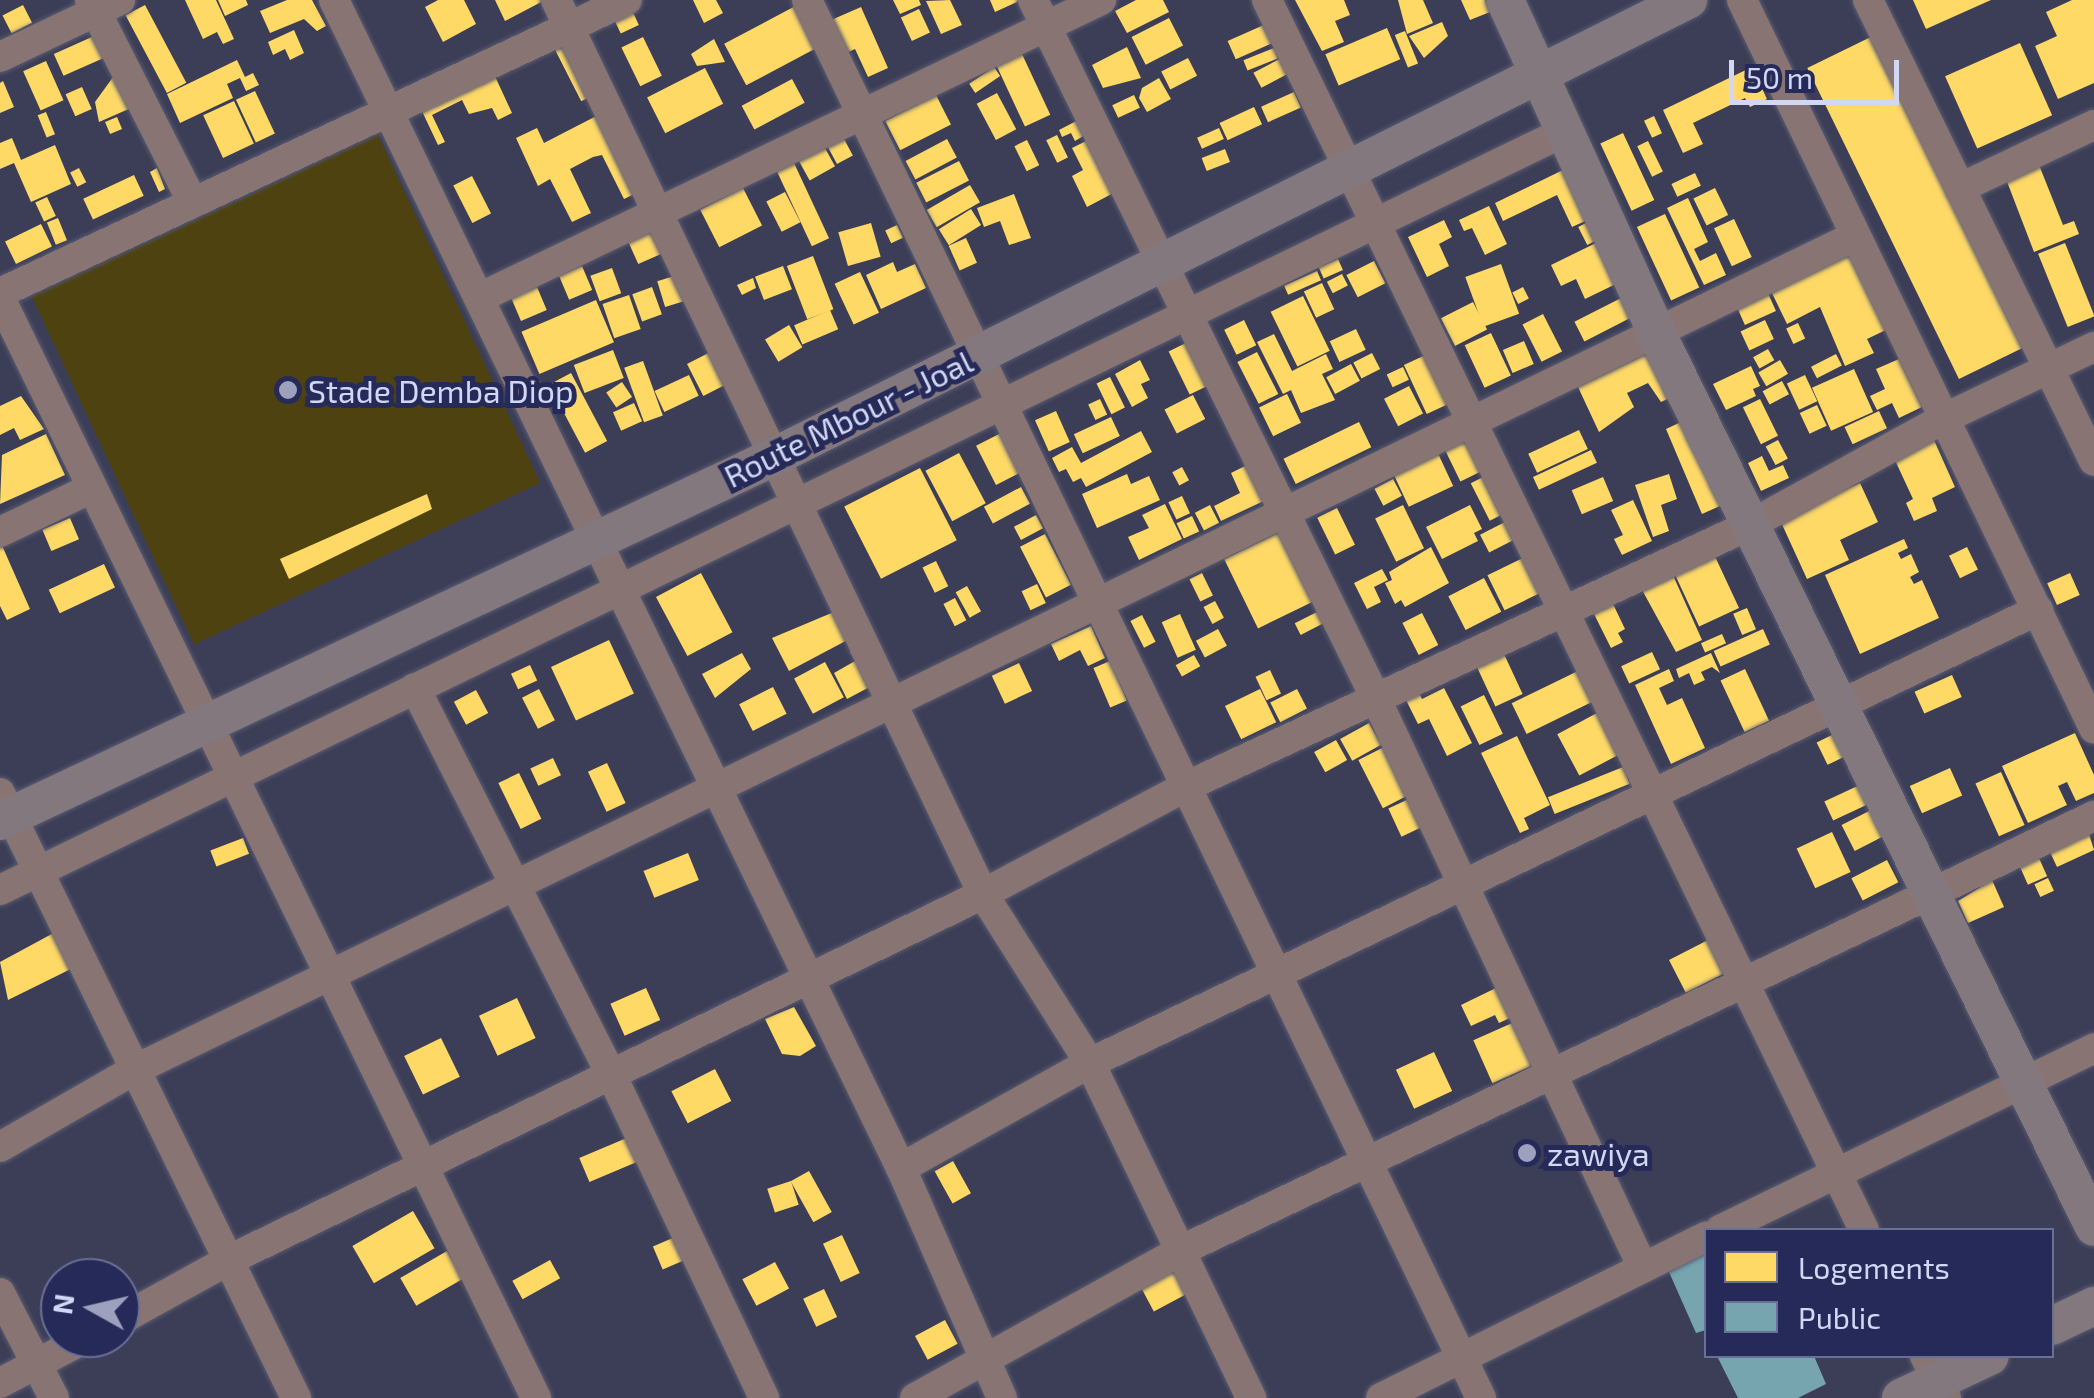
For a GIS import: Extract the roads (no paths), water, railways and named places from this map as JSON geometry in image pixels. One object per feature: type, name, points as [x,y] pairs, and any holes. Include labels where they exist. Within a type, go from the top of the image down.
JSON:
[{"type":"main road","points":[[1506,0],[1657,334],[1930,891],[2020,1086],[2094,1227]]},
{"type":"main road","name":"Route Mbour - Joal","points":[[4,810],[205,723],[595,537],[776,456],[1162,268],[1349,169],[1688,0]]},
{"type":"main road","points":[[2054,1325],[2094,1306]]},
{"type":"main road","points":[[1902,1398],[1936,1378],[1985,1358]]},
{"type":"street","points":[[334,0],[717,789],[806,981],[901,1168],[1002,1398]]},
{"type":"street","points":[[556,0],[983,894],[1090,1063],[1184,1249],[1250,1398]]},
{"type":"street","points":[[536,1398],[420,1168],[0,296],[192,201],[389,114],[627,0]]},
{"type":"street","points":[[807,0],[980,354],[1095,606],[1279,975],[1481,1398]]},
{"type":"street","points":[[478,298],[862,113],[1039,13],[1100,0]]},
{"type":"street","points":[[1267,0],[1863,1228]]},
{"type":"street","points":[[1742,0],[2094,728]]},
{"type":"street","points":[[1868,0],[2094,460]]},
{"type":"street","points":[[0,57],[102,4],[192,201]]},
{"type":"street","points":[[1039,13],[1281,516],[1377,701],[1643,1268]]},
{"type":"street","points":[[1960,188],[2094,125]]},
{"type":"street","points":[[0,890],[619,588],[1004,406],[1183,312],[1566,131]]},
{"type":"street","points":[[0,1147],[134,1070],[1855,236]]},
{"type":"street","points":[[140,1309],[226,1261],[983,894],[1185,787],[1750,525],[1945,418],[2094,347]]},
{"type":"street","points":[[0,532],[92,488]]},
{"type":"street","points":[[901,1168],[1090,1063],[1654,793],[1841,708],[2038,610]]},
{"type":"street","points":[[415,688],[611,1074],[764,1398]]},
{"type":"street","points":[[4,810],[296,1398]]},
{"type":"street","points":[[915,1398],[1184,1249],[1371,1165],[1930,891],[2094,816]]},
{"type":"street","points":[[1724,1228],[2094,1048]]},
{"type":"street","points":[[1381,1398],[1704,1238]]},
{"type":"street","points":[[0,1293],[54,1398]]},
{"type":"street","points":[[0,1383],[50,1358]]},
{"type":"place","name":"Stade Demba Diop","points":[[288,390]]},
{"type":"place","name":"zawiya","points":[[1527,1153]]}]
